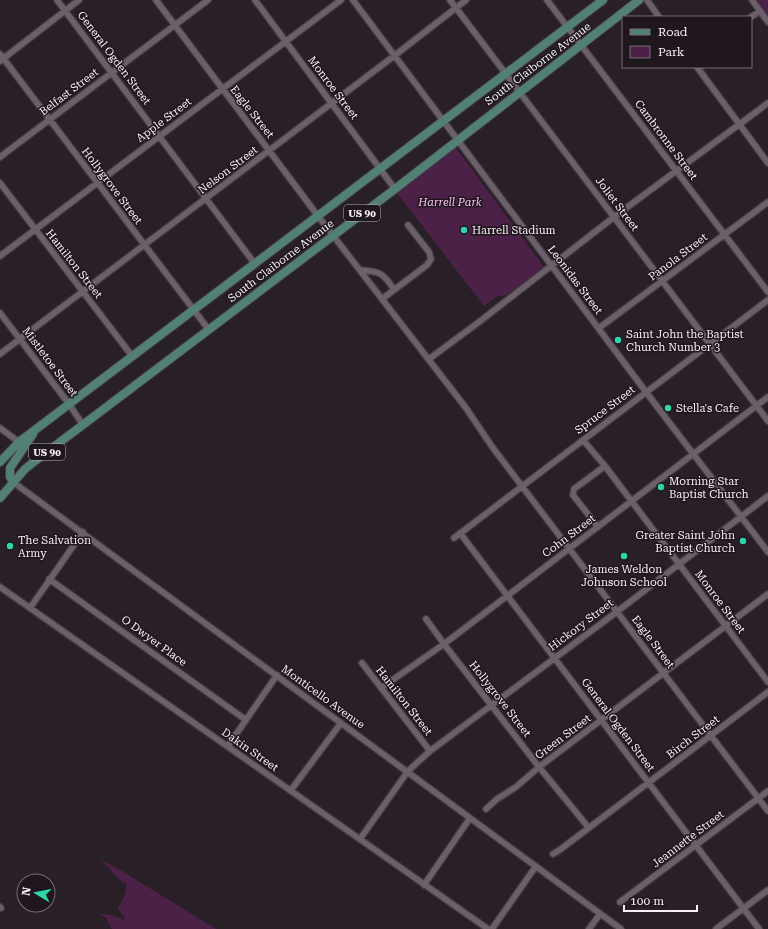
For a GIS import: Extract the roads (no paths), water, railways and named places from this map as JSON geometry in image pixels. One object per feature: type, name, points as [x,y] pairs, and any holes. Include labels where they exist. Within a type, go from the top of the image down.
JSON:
[{"type":"main road","name":"South Claiborne Avenue","points":[[19,442],[603,0]]},
{"type":"main road","name":"South Claiborne Avenue","points":[[14,482],[25,469],[83,424],[333,236],[640,0]]},
{"type":"main road","points":[[14,482],[10,477],[10,468],[36,430]]},
{"type":"main road","name":"US 90","points":[[0,462],[19,442]]},
{"type":"main road","name":"US 90","points":[[0,498],[14,482]]},
{"type":"street","name":"General Ogden Street","points":[[57,0],[255,264]]},
{"type":"street","points":[[1,57],[79,0]]},
{"type":"street","name":"Eagle Street","points":[[156,0],[333,236],[469,412],[492,448],[570,548],[768,811]]},
{"type":"street","name":"Belfast Street","points":[[0,157],[208,0]]},
{"type":"street","name":"Monroe Street","points":[[255,0],[284,41],[395,188]]},
{"type":"street","name":"Apple Street","points":[[0,256],[284,41],[341,0]]},
{"type":"street","name":"Leonidas Street","points":[[353,0],[551,266],[768,552]]},
{"type":"street","name":"Joliet Street","points":[[450,0],[768,421]]},
{"type":"street","name":"Nelson Street","points":[[0,354],[466,0]]},
{"type":"street","name":"Cambronne Street","points":[[547,0],[768,292]]},
{"type":"street","points":[[646,0],[658,16]]},
{"type":"street","points":[[752,0],[768,22]]},
{"type":"street","points":[[752,16],[760,11]]},
{"type":"street","name":"Hollygrove Street","points":[[1,57],[50,119],[209,330]]},
{"type":"street","points":[[698,68],[768,163]]},
{"type":"street","points":[[429,359],[614,217],[768,103]]},
{"type":"street","name":"Hamilton Street","points":[[0,183],[132,356]]},
{"type":"street","name":"Panola Street","points":[[599,328],[768,202]]},
{"type":"street","points":[[382,299],[427,265],[431,259],[429,252],[408,225]]},
{"type":"street","points":[[360,270],[382,274],[388,279],[394,290]]},
{"type":"street","name":"Spruce Street","points":[[454,538],[768,300]]},
{"type":"street","name":"Mistletoe Street","points":[[0,313],[83,424]]},
{"type":"street","name":"Cohn Street","points":[[381,688],[444,644],[768,397]]},
{"type":"street","points":[[0,428],[19,442]]},
{"type":"street","name":"Monroe Street","points":[[582,440],[605,466],[768,682]]},
{"type":"street","points":[[598,527],[573,495],[573,491],[605,466]]},
{"type":"street","name":"Monticello Avenue","points":[[14,482],[621,929]]},
{"type":"street","name":"Hickory Street","points":[[360,839],[408,771],[430,751],[768,496]]},
{"type":"street","points":[[30,608],[83,532]]},
{"type":"street","name":"General Ogden Street","points":[[460,533],[759,929]]},
{"type":"street","name":"O Dwyer Place","points":[[49,579],[246,720]]},
{"type":"street","name":"Dakin Street","points":[[0,587],[488,929]]},
{"type":"street","name":"Green Street","points":[[486,809],[497,799],[516,787],[539,767],[768,594]]},
{"type":"street","name":"Hollygrove Street","points":[[426,619],[539,767],[589,828]]},
{"type":"street","name":"Hamilton Street","points":[[362,663],[430,751]]},
{"type":"street","points":[[228,746],[277,675]]},
{"type":"street","name":"Birch Street","points":[[553,854],[768,692]]},
{"type":"street","points":[[291,790],[341,723]]},
{"type":"street","name":"Jeannette Street","points":[[620,902],[768,791]]},
{"type":"street","points":[[424,885],[470,818]]},
{"type":"street","points":[[492,929],[536,866]]},
{"type":"street","points":[[716,929],[768,890]]},
{"type":"street","points":[[589,929],[600,914]]},
{"type":"place","name":"Harrell Stadium","points":[[464,230]]},
{"type":"place","name":"Saint John the Baptist Church Number 3","points":[[618,340]]},
{"type":"place","name":"Stella's Cafe","points":[[668,408]]},
{"type":"place","name":"Morning Star Baptist Church","points":[[661,487]]},
{"type":"place","name":"Greater Saint John Baptist Church","points":[[743,541]]},
{"type":"place","name":"The Salvation Army","points":[[10,546]]},
{"type":"place","name":"James Weldon Johnson School","points":[[624,556]]},
{"type":"park label","name":"Harrell Park","points":[[450,202]]}]
